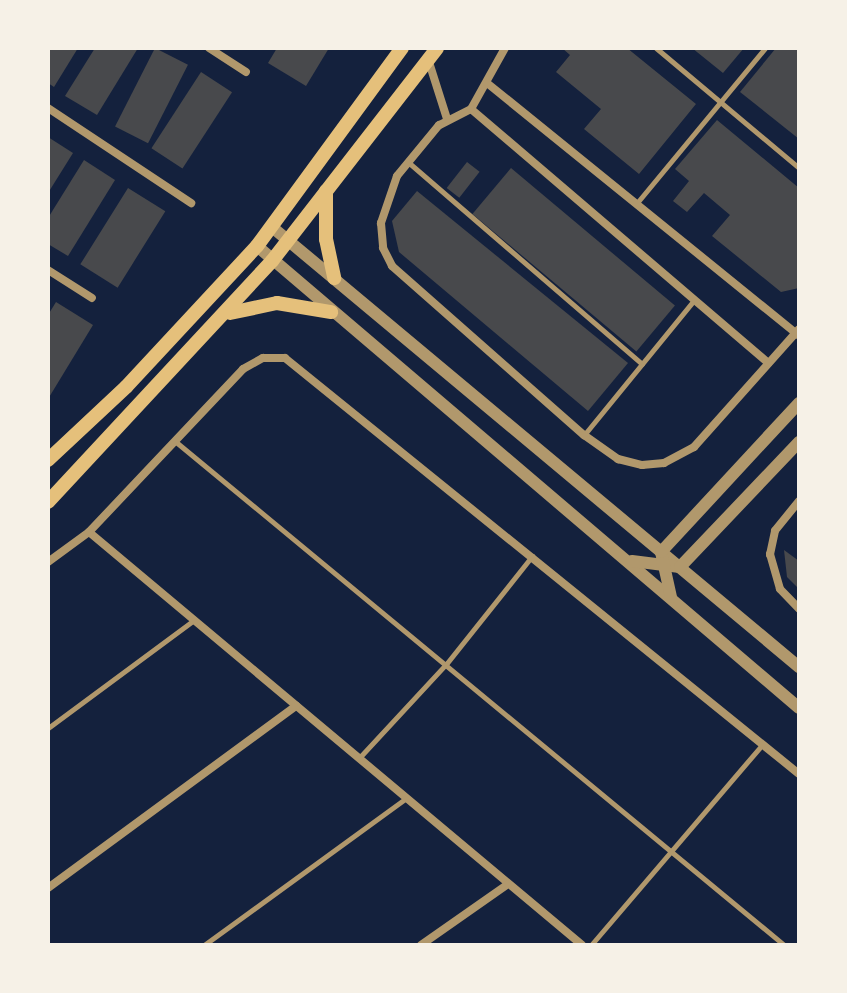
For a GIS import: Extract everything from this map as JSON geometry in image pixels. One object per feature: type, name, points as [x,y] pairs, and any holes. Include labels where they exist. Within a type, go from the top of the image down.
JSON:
[{"type":"main road","points":[[48,460],[126,387],[257,246],[402,48]]},
{"type":"main road","points":[[48,502],[272,261],[432,54]]},
{"type":"main road","points":[[326,191],[326,239],[334,278]]},
{"type":"main road","points":[[225,315],[277,303],[331,312]]},
{"type":"street","points":[[209,48],[246,72]]},
{"type":"street","points":[[487,83],[798,333],[685,454],[652,465],[618,459],[584,435],[392,266],[383,248],[381,223],[407,161],[447,119],[471,109],[505,48]]},
{"type":"street","points":[[432,54],[447,119]]},
{"type":"street","points":[[48,108],[191,203]]},
{"type":"street","points":[[471,109],[768,363]]},
{"type":"street","points":[[272,227],[799,667]]},
{"type":"street","points":[[257,246],[799,708]]},
{"type":"street","points":[[48,270],[92,298]]},
{"type":"street","points":[[48,562],[89,532],[252,362],[276,357],[298,364],[799,774]]},
{"type":"street","points":[[661,552],[799,403]]},
{"type":"street","points":[[625,559],[664,568],[680,567],[799,442]]},
{"type":"street","points":[[799,501],[775,531],[770,554],[780,589],[799,609]]},
{"type":"street","points":[[89,532],[582,945]]},
{"type":"street","points":[[661,552],[673,600]]},
{"type":"street","points":[[48,888],[296,706]]},
{"type":"street","points":[[421,945],[508,884]]},
{"type":"lane","points":[[656,48],[799,168]]},
{"type":"lane","points":[[636,204],[765,48]]},
{"type":"lane","points":[[407,161],[642,364]]},
{"type":"lane","points":[[584,435],[694,300]]},
{"type":"lane","points":[[176,442],[447,663],[784,945]]},
{"type":"lane","points":[[359,758],[447,663],[532,556]]},
{"type":"lane","points":[[48,728],[194,620]]},
{"type":"lane","points":[[591,945],[763,744]]},
{"type":"lane","points":[[204,945],[406,798]]},
{"type":"building","points":[[48,48],[78,48],[54,87],[48,83]]},
{"type":"building","points":[[95,48],[138,48],[97,115],[65,96]]},
{"type":"building","points":[[155,48],[188,65],[148,143],[115,126]]},
{"type":"building","points":[[277,48],[329,48],[306,86],[268,63]]},
{"type":"building","points":[[562,48],[627,48],[696,104],[639,174],[584,129],[601,109],[556,72],[570,55]]},
{"type":"building","points":[[692,48],[744,48],[723,73]]},
{"type":"building","points":[[776,48],[799,48],[799,139],[740,92]]},
{"type":"building","points":[[201,72],[232,92],[182,168],[151,148]]},
{"type":"building","points":[[717,120],[799,188],[799,288],[781,292],[712,236],[730,215],[704,193],[687,212],[673,201],[689,181],[675,169]]},
{"type":"building","points":[[48,137],[73,153],[48,193]]},
{"type":"building","points":[[84,160],[115,180],[68,256],[48,244],[48,218]]},
{"type":"building","points":[[467,162],[480,172],[459,198],[447,188]]},
{"type":"building","points":[[511,168],[675,306],[636,352],[472,214]]},
{"type":"building","points":[[128,188],[165,211],[118,288],[80,264]]},
{"type":"building","points":[[417,191],[628,363],[588,411],[399,252],[392,221]]},
{"type":"building","points":[[56,302],[93,325],[48,399],[48,315]]},
{"type":"building","points":[[784,550],[799,561],[799,589],[787,577]]}]
